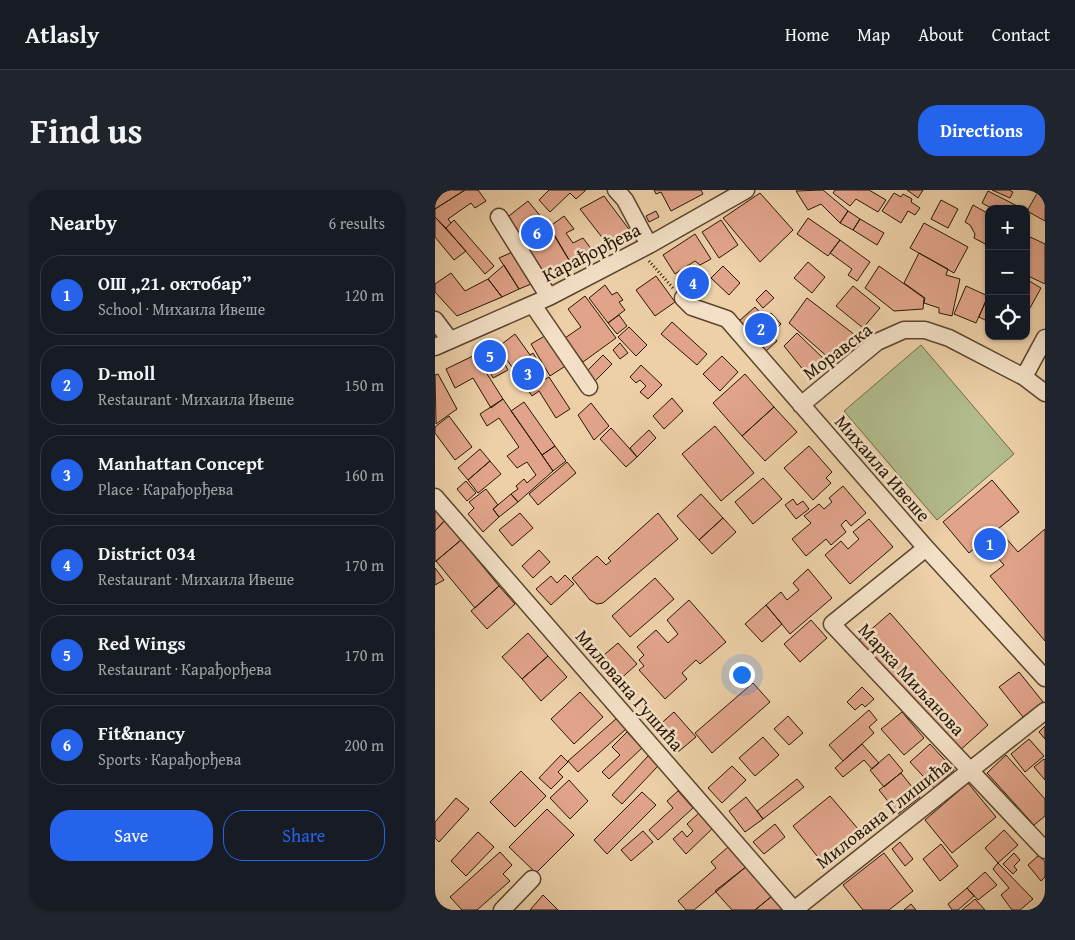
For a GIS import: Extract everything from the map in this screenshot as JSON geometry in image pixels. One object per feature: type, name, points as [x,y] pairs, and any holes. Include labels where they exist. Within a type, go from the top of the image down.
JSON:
[{"type":"street","points":[[616,190],[625,200],[649,253]]},
{"type":"street","name":"Карађорђева","points":[[435,320],[443,344],[649,253],[746,190]]},
{"type":"street","points":[[499,217],[549,297]]},
{"type":"street","name":"Михаила Ивеше","points":[[683,298],[692,307],[727,319],[926,548],[1045,678]]},
{"type":"street","points":[[533,304],[589,388]]},
{"type":"street","name":"Моравска","points":[[801,405],[877,342],[904,330],[925,330],[949,338],[1024,377],[1045,393]]},
{"type":"street","points":[[1024,377],[1045,338]]},
{"type":"street","name":"Милована Гушића","points":[[435,497],[794,910]]},
{"type":"street","name":"Марка Миљанова","points":[[926,548],[832,624],[1045,850]]},
{"type":"street","name":"Милована Глишића","points":[[794,910],[1045,711]]},
{"type":"street","points":[[502,910],[532,879]]},
{"type":"path","points":[[649,253],[683,298]]},
{"type":"green space","points":[[921,345],[1014,454],[937,520],[844,411]]},
{"type":"building","points":[[435,190],[465,190],[435,209]]},
{"type":"building","points":[[465,190],[478,190],[486,201],[475,208],[471,203],[448,219],[451,223],[446,228],[435,217],[435,209]]},
{"type":"building","points":[[549,190],[586,190],[576,199],[570,193],[550,212],[539,200]]},
{"type":"building","points":[[654,190],[701,190],[703,194],[671,211],[661,192],[656,194]]},
{"type":"building","points":[[823,190],[848,211],[840,223],[821,204],[808,210],[796,191]]},
{"type":"building","points":[[835,190],[869,190],[886,200],[878,212],[856,199],[850,206],[833,193]]},
{"type":"building","points":[[907,190],[923,190],[918,198]]},
{"type":"building","points":[[992,190],[1009,190],[1013,192],[1010,198]]},
{"type":"building","points":[[1039,190],[1045,194],[1045,221],[1030,213],[1030,206]]},
{"type":"building","points":[[988,191],[1015,205],[986,205],[982,203]]},
{"type":"building","points":[[760,193],[793,230],[760,262],[723,218]]},
{"type":"building","points":[[894,193],[901,197],[903,194],[912,199],[911,202],[920,208],[915,215],[908,211],[901,223],[882,211]]},
{"type":"building","points":[[604,196],[631,232],[608,245],[580,209]]},
{"type":"building","points":[[941,200],[958,209],[948,228],[931,219]]},
{"type":"building","points":[[528,201],[551,229],[521,246],[505,219]]},
{"type":"building","points":[[973,205],[985,212],[985,244],[974,238],[975,234],[970,225],[965,222]]},
{"type":"building","points":[[656,211],[659,217],[649,222],[646,216]]},
{"type":"building","points":[[848,211],[860,219],[853,230],[840,223]]},
{"type":"building","points":[[564,216],[574,229],[566,233],[573,243],[583,238],[595,254],[572,265],[549,227]]},
{"type":"building","points":[[435,217],[466,251],[454,260],[435,237]]},
{"type":"building","points":[[808,218],[840,240],[828,256],[797,234]]},
{"type":"building","points":[[860,219],[884,233],[877,245],[853,230]]},
{"type":"building","points":[[454,220],[494,266],[485,274],[446,228]]},
{"type":"building","points":[[721,220],[738,245],[719,258],[702,232]]},
{"type":"building","points":[[924,223],[968,247],[954,273],[910,248]]},
{"type":"building","points":[[551,229],[572,265],[542,280],[521,246]]},
{"type":"building","points":[[695,234],[711,259],[700,265],[695,261],[675,274],[663,255]]},
{"type":"building","points":[[1030,237],[1045,244],[1045,284],[1030,277]]},
{"type":"building","points":[[840,240],[870,262],[857,281],[848,275],[852,269],[830,253]]},
{"type":"building","points":[[517,250],[536,282],[519,289],[499,258]]},
{"type":"building","points":[[919,253],[948,269],[946,275],[960,279],[952,316],[939,313],[939,308],[924,303],[925,298],[904,283]]},
{"type":"building","points":[[808,262],[825,277],[812,293],[794,278]]},
{"type":"building","points":[[504,265],[519,289],[502,297],[488,279]]},
{"type":"building","points":[[723,266],[740,283],[729,295],[711,278]]},
{"type":"building","points":[[879,266],[924,298],[923,309],[894,311],[865,288]]},
{"type":"building","points":[[695,267],[709,285],[690,300],[676,281]]},
{"type":"building","points":[[451,273],[465,291],[488,279],[502,297],[457,316],[435,292],[435,284]]},
{"type":"building","points":[[656,276],[675,302],[655,316],[636,290]]},
{"type":"building","points":[[1030,281],[1041,288],[1030,308]]},
{"type":"building","points":[[605,285],[612,295],[617,292],[623,300],[619,302],[625,310],[608,323],[589,298]]},
{"type":"building","points":[[853,286],[880,308],[863,328],[836,306]]},
{"type":"building","points":[[966,286],[985,295],[985,303],[976,323],[954,314]]},
{"type":"building","points":[[766,290],[774,298],[763,308],[756,300]]},
{"type":"building","points":[[585,296],[616,338],[583,362],[565,338],[581,327],[568,309]]},
{"type":"building","points":[[807,298],[855,335],[830,359],[789,323]]},
{"type":"building","points":[[985,303],[985,320],[979,317]]},
{"type":"building","points":[[755,307],[765,318],[771,313],[781,324],[771,334],[777,341],[766,351],[739,321]]},
{"type":"building","points":[[619,315],[627,326],[617,334],[608,323]]},
{"type":"building","points":[[672,322],[707,354],[697,365],[661,334]]},
{"type":"building","points":[[629,327],[647,345],[636,356],[618,337]]},
{"type":"building","points":[[797,333],[826,361],[809,377],[784,346]]},
{"type":"building","points":[[515,334],[530,355],[533,353],[542,368],[539,370],[544,380],[549,377],[570,409],[556,418],[539,391],[532,396],[498,347]]},
{"type":"building","points":[[548,334],[567,365],[550,376],[531,344]]},
{"type":"building","points":[[620,343],[628,353],[620,359],[613,350]]},
{"type":"building","points":[[495,346],[508,370],[493,378],[480,354]]},
{"type":"building","points":[[475,355],[503,399],[491,408],[473,378],[455,388],[446,369]]},
{"type":"building","points":[[603,355],[612,364],[594,382],[585,373]]},
{"type":"building","points":[[722,356],[738,372],[720,391],[703,374]]},
{"type":"building","points":[[641,365],[662,385],[648,399],[640,392],[646,386],[640,380],[636,383],[630,377]]},
{"type":"building","points":[[438,374],[457,409],[436,424],[435,375]]},
{"type":"building","points":[[745,374],[774,407],[742,436],[713,403]]},
{"type":"building","points":[[672,398],[683,411],[664,429],[653,416]]},
{"type":"building","points":[[503,399],[553,471],[518,502],[511,494],[518,489],[516,486],[524,479],[527,483],[536,475],[527,462],[517,468],[507,456],[519,447],[499,418],[487,426],[480,414]]},
{"type":"building","points":[[524,402],[555,446],[542,455],[511,411]]},
{"type":"building","points":[[591,403],[609,426],[594,440],[578,415]]},
{"type":"building","points":[[774,407],[797,432],[765,461],[742,436]]},
{"type":"building","points":[[449,416],[472,447],[455,460],[435,433],[435,427]]},
{"type":"building","points":[[715,426],[754,473],[721,501],[682,454]]},
{"type":"building","points":[[611,428],[637,457],[626,467],[600,439]]},
{"type":"building","points":[[649,430],[656,438],[637,457],[630,448]]},
{"type":"building","points":[[555,446],[566,461],[553,471],[542,455]]},
{"type":"building","points":[[809,446],[832,472],[826,478],[831,483],[813,500],[784,468]]},
{"type":"building","points":[[480,449],[490,461],[468,480],[458,468]]},
{"type":"building","points":[[490,461],[501,474],[478,493],[468,480]]},
{"type":"building","points":[[567,462],[576,473],[538,505],[529,494]]},
{"type":"building","points":[[763,478],[782,499],[753,524],[735,502]]},
{"type":"building","points":[[992,480],[1019,512],[998,529],[1018,552],[1045,529],[1045,641],[990,576],[1004,565],[983,541],[969,553],[943,522]]},
{"type":"building","points":[[466,481],[476,493],[467,501],[457,489]]},
{"type":"building","points":[[843,486],[866,513],[851,526],[846,520],[841,525],[846,532],[831,545],[826,539],[806,556],[792,539],[811,523],[804,516],[819,504],[824,509],[832,502],[829,498]]},
{"type":"building","points":[[486,489],[498,505],[493,509],[499,517],[483,532],[468,514],[474,508],[469,502]]},
{"type":"building","points":[[511,494],[518,502],[499,517],[493,509]]},
{"type":"building","points":[[701,494],[723,518],[699,540],[677,516]]},
{"type":"building","points":[[793,499],[797,505],[803,501],[809,509],[796,519],[785,505]]},
{"type":"building","points":[[435,509],[445,520],[435,531]]},
{"type":"building","points":[[520,513],[533,528],[512,546],[499,530]]},
{"type":"building","points":[[658,513],[678,539],[603,603],[597,604],[590,600],[572,578],[597,556],[606,565],[611,561],[608,558]]},
{"type":"building","points":[[723,518],[736,532],[712,554],[699,540]]},
{"type":"building","points":[[869,519],[893,547],[850,584],[825,555],[841,541],[848,549],[859,539],[853,532]]},
{"type":"building","points":[[445,520],[461,540],[435,562],[435,531]]},
{"type":"building","points":[[461,540],[499,586],[475,608],[436,561]]},
{"type":"building","points":[[539,550],[550,562],[533,578],[522,566]]},
{"type":"building","points":[[435,568],[444,580],[435,585]]},
{"type":"building","points":[[808,569],[832,598],[790,634],[766,605],[781,592],[787,600],[799,590],[793,583]]},
{"type":"building","points":[[565,575],[574,584],[551,605],[536,589],[551,576],[557,583]]},
{"type":"building","points":[[655,578],[674,599],[630,637],[612,616]]},
{"type":"building","points":[[499,586],[515,604],[487,629],[471,611]]},
{"type":"building","points":[[689,600],[726,642],[700,664],[696,660],[682,673],[687,679],[665,699],[639,670],[644,666],[639,660],[644,655],[637,647],[656,630],[668,643],[678,634],[667,620]]},
{"type":"building","points":[[766,605],[782,624],[762,642],[745,624]]},
{"type":"building","points":[[890,613],[988,725],[957,753],[859,640]]},
{"type":"building","points":[[811,620],[827,638],[800,662],[784,644]]},
{"type":"building","points":[[528,633],[548,656],[522,679],[502,657]]},
{"type":"building","points":[[618,643],[637,664],[617,682],[598,660]]},
{"type":"building","points":[[548,656],[567,677],[541,701],[522,679]]},
{"type":"building","points":[[1019,672],[1043,702],[1023,717],[999,687]]},
{"type":"building","points":[[753,683],[770,702],[712,753],[695,733]]},
{"type":"building","points":[[862,687],[874,699],[865,707],[862,704],[855,710],[847,702]]},
{"type":"building","points":[[580,692],[603,717],[574,744],[551,719]]},
{"type":"building","points":[[869,710],[877,720],[869,727],[874,733],[843,761],[829,745]]},
{"type":"building","points":[[674,712],[696,737],[678,752],[657,727]]},
{"type":"building","points":[[902,712],[924,738],[904,755],[881,729]]},
{"type":"building","points":[[788,716],[803,733],[789,745],[774,729]]},
{"type":"building","points":[[616,719],[626,729],[578,772],[568,761]]},
{"type":"building","points":[[1045,726],[1045,739],[1039,732]]},
{"type":"building","points":[[627,732],[642,748],[609,779],[602,772],[620,755],[612,747]]},
{"type":"building","points":[[763,737],[779,755],[755,776],[739,758]]},
{"type":"building","points":[[1029,739],[1044,756],[1025,772],[1011,754]]},
{"type":"building","points":[[862,744],[879,763],[872,769],[864,760],[843,777],[835,768]]},
{"type":"building","points":[[930,744],[954,770],[934,788],[910,762]]},
{"type":"building","points":[[889,754],[903,771],[884,787],[870,770]]},
{"type":"building","points":[[561,755],[568,762],[558,772],[563,777],[551,789],[539,778]]},
{"type":"building","points":[[1006,755],[1045,799],[1045,816],[1034,825],[987,773]]},
{"type":"building","points":[[648,756],[658,766],[622,804],[612,795]]},
{"type":"building","points":[[1045,760],[1045,780],[1034,767]]},
{"type":"building","points":[[732,766],[746,780],[722,803],[708,788]]},
{"type":"building","points":[[521,771],[546,796],[515,827],[490,802]]},
{"type":"building","points":[[901,773],[920,797],[898,814],[879,790]]},
{"type":"building","points":[[797,779],[804,787],[763,819],[757,811]]},
{"type":"building","points":[[569,780],[588,801],[570,819],[550,798]]},
{"type":"building","points":[[968,783],[996,817],[952,853],[925,820]]},
{"type":"building","points":[[678,791],[693,808],[658,840],[649,830],[673,808],[667,801]]},
{"type":"building","points":[[642,792],[656,805],[607,854],[594,840]]},
{"type":"building","points":[[830,796],[859,830],[821,861],[793,826]]},
{"type":"building","points":[[746,797],[763,819],[745,832],[729,811]]},
{"type":"building","points":[[456,798],[469,809],[439,842],[435,838],[435,822]]},
{"type":"building","points":[[547,809],[574,835],[536,873],[509,847]]},
{"type":"building","points":[[699,813],[713,828],[686,854],[673,839],[682,831],[687,837],[693,831],[687,824]]},
{"type":"building","points":[[775,824],[785,837],[764,854],[753,842]]},
{"type":"building","points":[[1004,830],[1018,845],[998,863],[985,848]]},
{"type":"building","points":[[643,831],[653,842],[631,861],[621,850]]},
{"type":"building","points":[[478,832],[494,847],[466,876],[451,861]]},
{"type":"building","points":[[900,842],[913,859],[905,866],[892,849]]},
{"type":"building","points":[[941,844],[958,866],[940,881],[923,859]]},
{"type":"building","points":[[728,847],[747,866],[694,910],[686,910],[678,901],[716,868],[711,862]]},
{"type":"building","points":[[500,852],[512,865],[503,874],[510,881],[477,910],[462,910],[450,897]]},
{"type":"building","points":[[884,853],[913,891],[889,910],[863,910],[843,885]]},
{"type":"building","points":[[1014,853],[1020,860],[1014,866],[1017,870],[1013,874],[1003,864]]},
{"type":"building","points":[[1039,855],[1045,862],[1045,877],[1041,881],[1028,865]]},
{"type":"building","points":[[998,863],[1033,899],[1020,910],[1012,910],[1001,895],[1009,888],[993,869]]},
{"type":"building","points":[[747,866],[772,896],[755,910],[732,910],[715,891]]},
{"type":"building","points":[[985,872],[997,885],[978,900],[967,888]]},
{"type":"building","points":[[967,888],[974,896],[958,910],[952,910],[948,904]]},
{"type":"building","points":[[543,895],[558,910],[530,910]]},
{"type":"building","points":[[772,896],[784,910],[755,910]]},
{"type":"building","points":[[975,899],[985,910],[962,910]]},
{"type":"building","points":[[911,904],[916,910],[904,910]]},
{"type":"place","name":"Fit&nancy","points":[[537,233]]},
{"type":"place","name":"District 034","points":[[693,283]]},
{"type":"place","name":"D-moll","points":[[761,329]]},
{"type":"place","name":"Red Wings","points":[[490,356]]},
{"type":"place","name":"Manhattan Concept","points":[[528,374]]},
{"type":"place","name":"ОШ „21. октобар”","points":[[990,544]]}]
